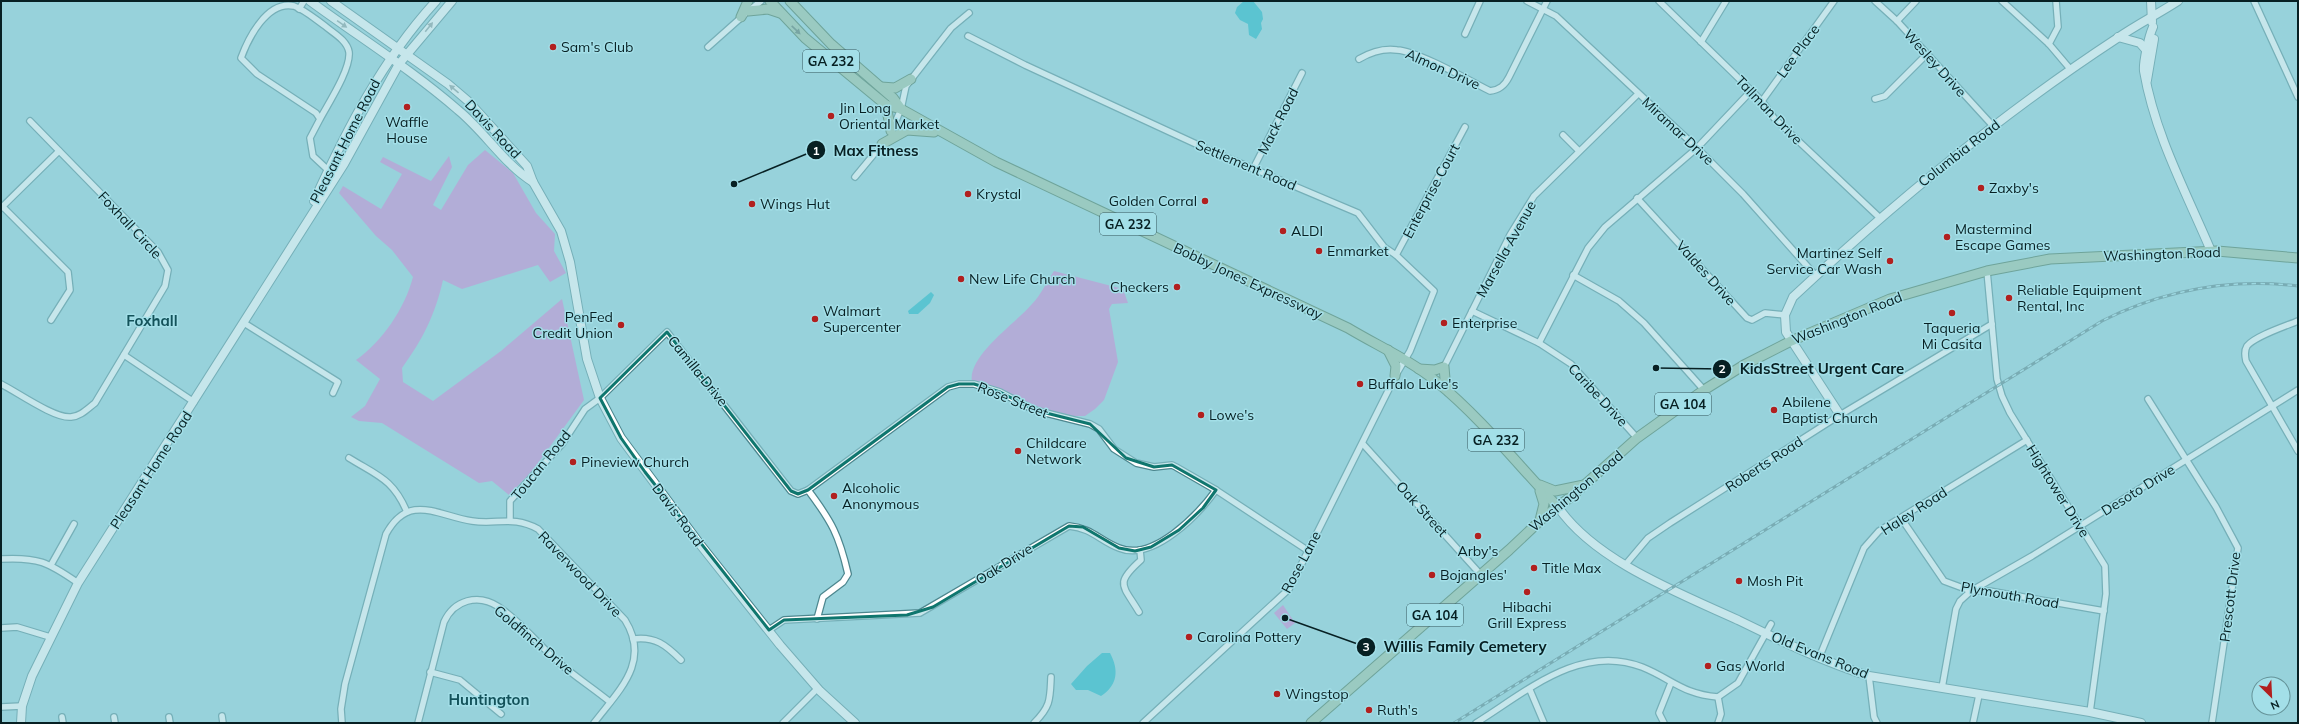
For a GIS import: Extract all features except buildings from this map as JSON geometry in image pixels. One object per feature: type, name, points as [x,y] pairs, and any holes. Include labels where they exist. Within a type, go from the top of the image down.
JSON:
[{"type":"main road","name":"Davis Road","points":[[310,1],[440,94],[469,119],[520,174],[533,182]]},
{"type":"main road","name":"Davis Road","points":[[331,1],[448,84],[478,110],[527,166],[533,182],[562,231],[571,268],[586,352],[600,398],[621,438],[645,472],[768,630],[818,688],[855,723]]},
{"type":"main road","name":"Pleasant Home Road","points":[[303,226],[328,170],[379,74],[396,48],[436,1]]},
{"type":"main road","name":"Pleasant Home Road","points":[[21,723],[22,706],[32,676],[78,583],[244,323],[337,173],[399,64],[452,1]]},
{"type":"main road","points":[[748,1],[745,14],[768,10],[780,13]]},
{"type":"main road","name":"Bobby Jones Expressway","points":[[770,1],[780,13],[842,70],[886,105],[901,109],[941,133],[996,162],[1348,328],[1404,359],[1449,393],[1502,445],[1558,507]]},
{"type":"main road","name":"Bobby Jones Expressway","points":[[790,1],[831,44],[893,98],[901,109]]},
{"type":"main road","points":[[2147,80],[2155,33],[2153,27],[2151,1]]},
{"type":"main road","name":"Columbia Road","points":[[1785,315],[1793,297],[1919,184],[1993,126],[2071,70],[2118,37],[2152,18],[2178,1]]},
{"type":"main road","points":[[2153,27],[2144,70],[2152,111],[2162,140],[2211,251]]},
{"type":"main road","points":[[2118,37],[2139,42],[2147,51]]},
{"type":"main road","points":[[878,86],[895,88],[911,79]]},
{"type":"main road","points":[[886,105],[891,131]]},
{"type":"main road","points":[[882,144],[907,130],[914,129],[941,133]]},
{"type":"main road","name":"Washington Road","points":[[1311,723],[1481,575],[1540,520],[1586,484],[1637,438],[1704,390],[1744,365],[1791,341],[1890,299],[1987,271],[2050,259],[2211,251],[2298,258]]},
{"type":"main road","points":[[1785,315],[1784,328],[1791,341],[1840,415]]},
{"type":"main road","points":[[1388,350],[1396,366],[1395,376]]},
{"type":"main road","points":[[1417,369],[1435,370],[1444,367],[1445,379],[1449,393]]},
{"type":"main road","points":[[1535,483],[1555,491],[1586,484]]},
{"type":"main road","points":[[1535,483],[1543,496],[1544,511],[1540,520]]},
{"type":"main road","name":"Old Evans Road","points":[[1558,507],[1565,518],[1594,545],[1652,580],[1819,658],[1869,676],[2090,712],[2141,723]]},
{"type":"street","points":[[298,9],[304,1]]},
{"type":"street","points":[[708,47],[761,1]]},
{"type":"street","points":[[1466,34],[1480,1]]},
{"type":"street","name":"Miramar Drive","points":[[1527,1],[1556,16],[1696,148],[1743,194],[1816,276]]},
{"type":"street","name":"Almon Drive","points":[[1359,58],[1370,52],[1381,50],[1406,51],[1490,91],[1496,90],[1504,86],[1547,1]]},
{"type":"street","name":"Tallman Drive","points":[[1660,1],[1762,101],[1778,122],[1880,218]]},
{"type":"street","points":[[1702,42],[1726,1]]},
{"type":"street","name":"Lee Place","points":[[1762,101],[1834,1]]},
{"type":"street","name":"Wesley Drive","points":[[1875,1],[1897,20],[1993,126]]},
{"type":"street","points":[[1897,20],[1916,1]]},
{"type":"street","points":[[2002,1],[2049,44],[2071,70]]},
{"type":"street","points":[[2049,44],[2058,26],[2056,1]]},
{"type":"street","points":[[2254,1],[2298,97]]},
{"type":"street","points":[[320,119],[316,114],[257,74],[241,58],[247,44],[269,11],[281,5],[294,6],[344,41],[349,52],[348,61],[340,80],[320,119],[310,138],[312,156],[328,170],[337,173]]},
{"type":"street","points":[[855,177],[891,131],[901,109],[904,90],[911,79],[951,28],[969,13]]},
{"type":"street","name":"Settlement Road","points":[[968,36],[1046,76],[1358,213],[1384,248],[1396,255],[1434,291],[1410,351],[1404,359]]},
{"type":"street","points":[[1875,99],[1885,96],[1927,54]]},
{"type":"street","name":"Mack Road","points":[[1253,168],[1302,73]]},
{"type":"street","points":[[1539,343],[1588,248],[1605,227],[1696,148],[1751,91]]},
{"type":"street","name":"Marsella Avenue","points":[[1444,367],[1510,235],[1534,196],[1579,151],[1615,119],[1638,94]]},
{"type":"street","name":"Foxhall Circle","points":[[1,384],[54,413],[70,417],[83,413],[94,403],[124,355],[165,286],[168,270],[158,252],[30,121]]},
{"type":"street","name":"Enterprise Court","points":[[1396,255],[1465,127]]},
{"type":"street","points":[[1563,135],[1579,151]]},
{"type":"street","points":[[51,320],[70,290],[68,272],[2,208],[59,151]]},
{"type":"street","name":"Valdes Drive","points":[[1637,198],[1747,318],[1752,320],[1765,313],[1785,315]]},
{"type":"street","name":"Hightower Drive","points":[[1987,271],[2000,391],[2027,440],[2105,566],[2104,611],[2090,712]]},
{"type":"street","points":[[1573,275],[1619,301],[1644,323],[1704,390]]},
{"type":"street","name":"Caribe Drive","points":[[1472,311],[1539,343],[1571,364],[1637,438]]},
{"type":"street","points":[[2298,321],[2256,340],[2248,346],[2245,352],[2246,361],[2271,407],[2298,451]]},
{"type":"street","points":[[244,323],[338,382],[333,393]]},
{"type":"street","name":"Roberts Road","points":[[1626,564],[1654,534],[1840,415],[1992,324]]},
{"type":"street","name":"Camilla Drive","points":[[600,398],[667,332],[742,426],[791,491],[798,494],[808,490]]},
{"type":"street","points":[[124,355],[194,402]]},
{"type":"street","name":"Rose Lane","points":[[1143,723],[1285,595],[1363,444],[1404,359]]},
{"type":"street","name":"Rose Street","points":[[808,490],[948,387],[959,384],[974,384],[1000,392],[1034,410],[1090,424],[1099,429],[1114,449],[1126,458],[1154,467],[1172,465],[1216,490],[1307,550]]},
{"type":"street","name":"Desoto Drive","points":[[1942,688],[1956,609],[1960,601],[1971,591],[2080,526],[2298,390]]},
{"type":"street","name":"Toucan Road","points":[[510,520],[510,501],[562,444],[585,409],[600,398]]},
{"type":"street","name":"Prescott Drive","points":[[2148,400],[2232,534],[2238,548],[2212,723]]},
{"type":"street","name":"Haley Road","points":[[1819,658],[1864,548],[1880,531],[2027,440]]},
{"type":"street","name":"Oak Street","points":[[1363,444],[1481,575]]},
{"type":"street","points":[[349,458],[389,483],[399,494],[408,512]]},
{"type":"street","points":[[808,490],[830,520],[840,542],[848,574],[843,582],[823,597],[818,620]]},
{"type":"street","name":"Oak Drive","points":[[768,630],[784,620],[818,620],[920,613],[1069,526],[1083,527],[1119,548],[1136,551],[1151,547],[1179,530],[1203,508],[1216,490]]},
{"type":"street","name":"Raverwood Drive","points":[[342,723],[340,709],[345,684],[380,551],[392,523],[408,512],[429,509],[472,521],[510,520],[526,522],[538,529],[617,611],[633,633],[633,639],[637,651],[634,665],[610,702],[594,723]]},
{"type":"street","name":"Plymouth Road","points":[[1901,518],[1944,581],[1971,591],[1989,591],[2104,611]]},
{"type":"street","points":[[51,565],[74,524]]},
{"type":"street","points":[[1139,612],[1126,592],[1123,582],[1124,576],[1141,560],[1140,550]]},
{"type":"street","points":[[1,559],[38,559],[51,565],[78,583]]},
{"type":"street","name":"Goldfinch Drive","points":[[418,723],[430,672],[449,611],[457,604],[466,601],[480,600],[498,606],[558,662],[610,702]]},
{"type":"street","points":[[1476,723],[1563,670],[1596,660],[1619,661],[1638,666],[1694,694],[1718,697],[1738,683],[1771,624]]},
{"type":"street","points":[[1,628],[17,627],[50,637]]},
{"type":"street","points":[[633,639],[642,638],[665,644],[680,660]]},
{"type":"street","points":[[430,672],[460,680],[501,714]]},
{"type":"street","points":[[1869,676],[1874,717],[1877,723]]},
{"type":"street","points":[[1034,723],[1044,713],[1050,700],[1051,677]]},
{"type":"street","points":[[1664,723],[1659,713],[1671,683]]},
{"type":"street","points":[[783,723],[818,688]]},
{"type":"street","points":[[1530,690],[1544,723]]},
{"type":"street","points":[[1973,723],[1979,695]]},
{"type":"street","points":[[1718,697],[1721,714],[1718,723]]},
{"type":"street","points":[[1,707],[22,706]]},
{"type":"street","points":[[222,716],[223,723]]},
{"type":"highlighted area","points":[[667,332],[791,491],[798,494],[808,490],[948,387],[959,384],[974,384],[1000,392],[1034,410],[1090,424],[1126,458],[1154,467],[1172,465],[1216,490],[1203,508],[1179,530],[1151,547],[1135,551],[1119,548],[1083,527],[1069,526],[933,607],[907,615],[784,620],[769,630],[645,472],[621,438],[600,398]]},
{"type":"shaded area","points":[[485,150],[513,173],[536,213],[555,234],[554,251],[566,273],[550,282],[538,265],[462,289],[443,280],[432,316],[422,337],[402,368],[403,382],[433,401],[501,351],[562,299],[584,400],[532,471],[509,495],[492,481],[479,483],[382,423],[359,421],[351,417],[365,406],[380,379],[356,360],[375,344],[391,323],[404,301],[413,277],[392,250],[376,236],[339,193],[343,186],[381,209],[402,174],[380,162],[383,157],[431,181],[449,156],[452,167],[433,205],[441,210],[468,165]]},
{"type":"shaded area","points":[[1054,271],[1123,289],[1128,303],[1112,304],[1109,309],[1118,362],[1104,400],[1085,416],[1070,416],[1046,410],[1003,391],[972,382],[972,372],[985,351],[994,340],[1025,312],[1041,292]]},
{"type":"shaded area","points":[[1283,605],[1295,623],[1287,629],[1274,613]]},
{"type":"water","points":[[1244,1],[1253,1],[1262,12],[1262,29],[1256,39],[1249,35],[1248,24],[1240,20],[1235,13],[1237,7]]},
{"type":"water","points":[[931,292],[934,295],[930,303],[918,314],[909,314],[908,311]]},
{"type":"water","points":[[1102,653],[1110,653],[1115,665],[1115,677],[1111,687],[1101,696],[1088,690],[1076,690],[1071,684],[1087,666]]},
{"type":"railway","points":[[1454,723],[2102,321],[2149,301],[2197,289],[2222,285],[2247,284],[2298,286]]},
{"type":"place","name":"Sam's Club","points":[[553,47]]},
{"type":"place","name":"Waffle House","points":[[407,107]]},
{"type":"place","name":"Jin Long Oriental Market","points":[[831,116]]},
{"type":"place","name":"Max Fitness","points":[[734,184]]},
{"type":"place","name":"Zaxby's","points":[[1981,188]]},
{"type":"place","name":"Krystal","points":[[968,194]]},
{"type":"place","name":"Golden Corral","points":[[1205,201]]},
{"type":"place","name":"Wings Hut","points":[[752,204]]},
{"type":"place","name":"ALDI","points":[[1283,231]]},
{"type":"place","name":"Mastermind Escape Games","points":[[1947,237]]},
{"type":"place","name":"Enmarket","points":[[1319,251]]},
{"type":"place","name":"Martinez Self Service Car Wash","points":[[1890,261]]},
{"type":"place","name":"New Life Church","points":[[961,279]]},
{"type":"place","name":"Checkers","points":[[1177,287]]},
{"type":"place","name":"Reliable Equipment Rental, Inc","points":[[2009,298]]},
{"type":"place","name":"Taqueria Mi Casita","points":[[1952,313]]},
{"type":"place","name":"Walmart Supercenter","points":[[815,319]]},
{"type":"place","name":"Enterprise","points":[[1444,323]]},
{"type":"place","name":"PenFed Credit Union","points":[[621,325]]},
{"type":"place","name":"KidsStreet Urgent Care","points":[[1656,368]]},
{"type":"place","name":"Buffalo Luke's","points":[[1360,384]]},
{"type":"place","name":"Abilene Baptist Church","points":[[1774,410]]},
{"type":"place","name":"Lowe's","points":[[1201,415]]},
{"type":"place","name":"Childcare Network","points":[[1018,451]]},
{"type":"place","name":"Pineview Church","points":[[573,462]]},
{"type":"place","name":"Alcoholic Anonymous","points":[[834,496]]},
{"type":"place","name":"Arby's","points":[[1478,536]]},
{"type":"place","name":"Title Max","points":[[1534,568]]},
{"type":"place","name":"Bojangles'","points":[[1432,575]]},
{"type":"place","name":"Mosh Pit","points":[[1739,581]]},
{"type":"place","name":"Hibachi Grill Express","points":[[1527,592]]},
{"type":"place","name":"Willis Family Cemetery","points":[[1285,618]]},
{"type":"place","name":"Carolina Pottery","points":[[1189,637]]},
{"type":"place","name":"Gas World","points":[[1708,666]]},
{"type":"place","name":"Wingstop","points":[[1277,694]]},
{"type":"place","name":"Ruth's","points":[[1369,710]]},
{"type":"district","name":"Foxhall","points":[[152,321]]},
{"type":"district","name":"Huntington","points":[[489,700]]}]
